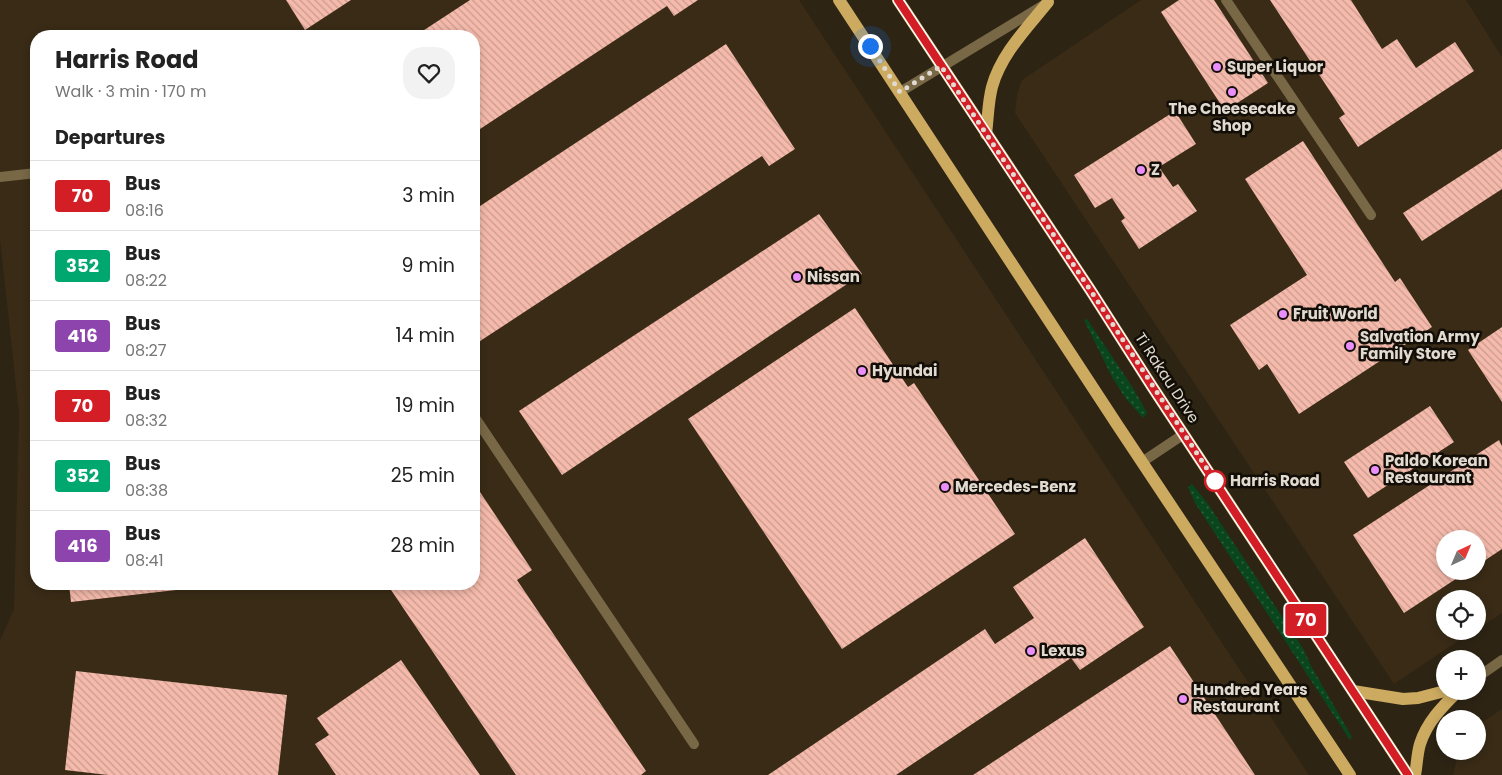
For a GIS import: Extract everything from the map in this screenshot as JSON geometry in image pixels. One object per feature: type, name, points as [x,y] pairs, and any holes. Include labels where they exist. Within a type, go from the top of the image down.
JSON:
[{"type":"main road","points":[[839,0],[1350,775]]},
{"type":"main road","name":"Ti Rakau Drive","points":[[898,0],[1408,775]]},
{"type":"main road","points":[[986,134],[992,90],[996,76],[1008,52],[1050,1]]},
{"type":"main road","points":[[1353,692],[1403,699],[1418,698],[1436,693]]},
{"type":"main road","points":[[1415,775],[1420,744],[1439,710],[1449,700]]},
{"type":"street","points":[[1226,0],[1371,215]]},
{"type":"street","points":[[900,92],[1050,1]]},
{"type":"street","points":[[0,177],[30,174]]},
{"type":"street","points":[[480,425],[694,744]]},
{"type":"street","points":[[1142,462],[1184,434]]},
{"type":"street","points":[[1486,671],[1502,660]]},
{"type":"shaded area","points":[[0,0],[799,0],[1309,775],[0,775],[0,640],[14,609],[19,414],[0,239]]},
{"type":"shaded area","points":[[1141,0],[1466,0],[1502,57],[1502,613],[1486,624],[1486,590],[1436,590],[1436,640],[1460,640],[1445,650],[1436,650],[1436,656],[1394,684],[1015,113],[1017,94],[1022,80]]},
{"type":"shaded area","points":[[1502,709],[1502,775],[1453,775],[1457,760],[1486,760],[1486,720]]},
{"type":"green space","points":[[1087,319],[1133,388],[1147,413],[1143,418],[1126,399],[1112,377],[1084,320]]},
{"type":"green space","points":[[1192,484],[1208,504],[1304,650],[1311,666],[1352,737],[1350,740],[1195,503],[1188,487]]},
{"type":"building","points":[[286,0],[351,0],[305,30]]},
{"type":"building","points":[[470,0],[698,0],[674,16],[667,6],[480,129],[480,30],[424,30]]},
{"type":"building","points":[[1179,0],[1214,0],[1268,83],[1225,111],[1161,12]]},
{"type":"building","points":[[1270,0],[1351,0],[1382,49],[1397,39],[1416,68],[1455,42],[1474,71],[1358,147],[1339,118],[1345,114]]},
{"type":"building","points":[[726,44],[795,149],[769,166],[762,156],[480,341],[480,206]]},
{"type":"building","points":[[1175,111],[1196,144],[1159,167],[1173,187],[1178,184],[1197,211],[1139,249],[1121,221],[1125,218],[1112,198],[1095,208],[1074,175]]},
{"type":"building","points":[[1303,141],[1395,282],[1400,278],[1432,327],[1299,414],[1267,364],[1259,370],[1230,325],[1307,275],[1245,179]]},
{"type":"building","points":[[1502,149],[1502,189],[1422,241],[1403,213]]},
{"type":"building","points":[[819,214],[862,274],[562,475],[519,411]]},
{"type":"building","points":[[855,308],[908,387],[914,383],[1015,534],[842,649],[688,419]]},
{"type":"building","points":[[1502,327],[1502,402],[1468,350]]},
{"type":"building","points":[[1430,406],[1454,442],[1368,498],[1344,462]]},
{"type":"building","points":[[1499,440],[1502,446],[1502,549],[1486,560],[1486,530],[1436,530],[1436,580],[1454,580],[1436,590],[1436,592],[1404,613],[1353,535]]},
{"type":"building","points":[[480,492],[532,570],[517,580],[646,771],[641,775],[516,775],[391,590],[480,590]]},
{"type":"building","name":"Lexus","points":[[1085,538],[1144,627],[1080,670],[1071,658],[896,775],[768,775],[985,629],[995,644],[1034,618],[1013,587]]},
{"type":"building","points":[[70,590],[176,590],[71,602]]},
{"type":"building","points":[[1170,646],[1255,775],[973,775]]},
{"type":"building","points":[[401,660],[480,775],[336,775],[315,744],[329,735],[317,718]]},
{"type":"building","points":[[76,671],[287,695],[278,775],[108,775],[65,770]]},
{"type":"bus line","name":"70","points":[[898,0],[1408,775]]},
{"type":"place","name":"Super Liquor","points":[[1217,67]]},
{"type":"place","name":"The Cheesecake Shop","points":[[1232,92]]},
{"type":"place","name":"Z","points":[[1141,170]]},
{"type":"place","name":"Nissan","points":[[797,277]]},
{"type":"place","name":"Fruit World","points":[[1283,314]]},
{"type":"place","name":"Salvation Army Family Store","points":[[1350,346]]},
{"type":"place","name":"Hyundai","points":[[862,371]]},
{"type":"place","name":"Paldo Korean Restaurant","points":[[1375,470]]},
{"type":"place","name":"Harris Road","points":[[1215,481]]},
{"type":"place","name":"Mercedes-Benz","points":[[945,487]]},
{"type":"place","name":"Lexus","points":[[1031,651]]},
{"type":"place","name":"Hundred Years Restaurant","points":[[1183,699]]},
{"type":"route","points":[[870,46],[900,92],[941,66],[1215,481]]}]
